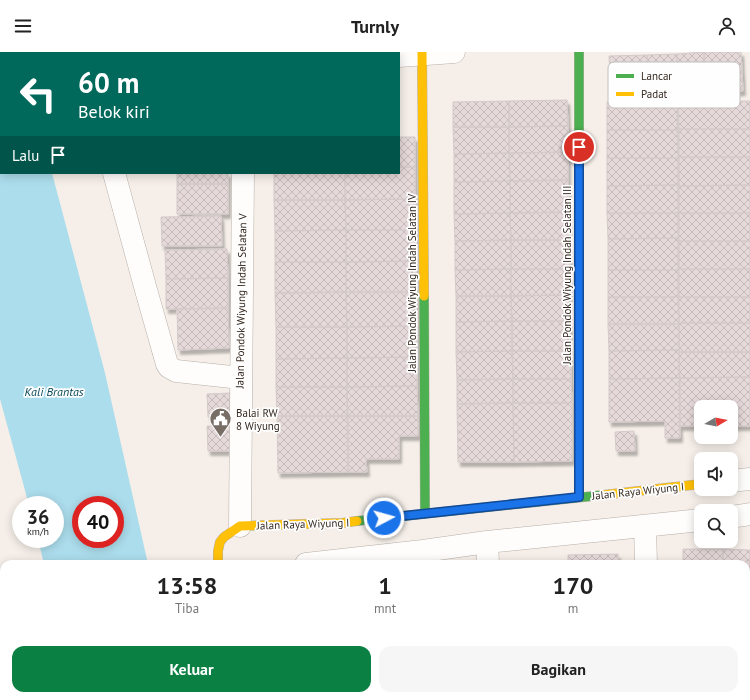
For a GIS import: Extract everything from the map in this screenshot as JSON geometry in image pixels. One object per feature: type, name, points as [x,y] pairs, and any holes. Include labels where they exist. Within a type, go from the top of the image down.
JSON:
[{"type":"street","points":[[400,56],[422,53],[454,52]]},
{"type":"street","name":"Jalan Pondok Wiyung Indah Selatan III","points":[[579,52],[579,497]]},
{"type":"street","name":"Jalan Pondok Wiyung Indah Selatan IV","points":[[422,53],[425,514]]},
{"type":"street","points":[[114,174],[169,367],[176,371],[241,378]]},
{"type":"street","name":"Jalan Pondok Wiyung Indah Selatan V","points":[[240,526],[243,174]]},
{"type":"street","points":[[738,480],[750,479]]},
{"type":"street","name":"Jalan Raya Wiyung I","points":[[240,526],[342,523],[694,485]]},
{"type":"street","points":[[738,516],[750,514]]},
{"type":"street","points":[[357,560],[487,542],[694,521]]},
{"type":"street","points":[[218,560],[220,542],[224,537],[240,526]]},
{"type":"street","points":[[645,527],[646,560]]},
{"type":"street","points":[[487,542],[488,560]]},
{"type":"water","name":"Kali Brantas","points":[[0,174],[52,174],[105,373],[147,560],[43,560],[40,548],[64,548],[64,496],[27,496],[0,399]]},
{"type":"building","points":[[704,52],[741,52],[743,91],[740,91],[740,62],[704,62]]},
{"type":"building","points":[[704,52],[704,62],[677,62],[677,54]]},
{"type":"building","points":[[677,54],[677,62],[647,62],[647,55]]},
{"type":"building","points":[[647,55],[647,62],[609,62],[609,56]]},
{"type":"building","points":[[567,100],[568,126],[509,127],[509,101]]},
{"type":"building","points":[[509,101],[509,127],[453,127],[453,102]]},
{"type":"building","points":[[740,101],[750,101],[750,129],[679,129],[678,108],[740,108]]},
{"type":"building","points":[[607,102],[608,108],[677,108],[677,130],[607,130]]},
{"type":"building","points":[[568,126],[568,152],[509,153],[509,127]]},
{"type":"building","points":[[453,127],[509,127],[509,153],[454,154]]},
{"type":"building","points":[[679,129],[750,129],[750,157],[679,157]]},
{"type":"building","points":[[607,130],[677,130],[678,158],[607,158]]},
{"type":"building","points":[[400,137],[415,137],[415,167],[400,167]]},
{"type":"building","points":[[568,152],[568,180],[510,181],[509,153]]},
{"type":"building","points":[[509,153],[510,181],[454,182],[454,154]]},
{"type":"building","points":[[679,157],[750,157],[750,185],[679,186]]},
{"type":"building","points":[[607,158],[678,158],[678,185],[607,186]]},
{"type":"building","points":[[400,167],[415,167],[415,199],[345,200],[345,174],[400,174]]},
{"type":"building","points":[[177,174],[228,174],[228,184],[177,184]]},
{"type":"building","points":[[274,174],[345,174],[345,200],[274,200]]},
{"type":"building","points":[[568,180],[569,212],[510,213],[510,181]]},
{"type":"building","points":[[510,181],[510,213],[454,214],[454,182]]},
{"type":"building","points":[[177,184],[228,184],[228,214],[177,214]]},
{"type":"building","points":[[678,185],[678,213],[607,213],[607,186]]},
{"type":"building","points":[[750,185],[750,213],[679,213],[679,186]]},
{"type":"building","points":[[415,199],[416,230],[346,230],[345,200]]},
{"type":"building","points":[[274,200],[345,200],[346,230],[275,231]]},
{"type":"building","points":[[569,212],[569,240],[511,240],[510,213]]},
{"type":"building","points":[[510,213],[511,240],[455,241],[454,214]]},
{"type":"building","points":[[607,213],[678,213],[678,238],[608,239]]},
{"type":"building","points":[[679,213],[750,213],[750,241],[679,241]]},
{"type":"building","points":[[221,216],[222,246],[162,246],[161,217]]},
{"type":"building","points":[[346,230],[346,262],[275,262],[275,231]]},
{"type":"building","points":[[346,230],[416,230],[416,261],[346,262]]},
{"type":"building","points":[[678,238],[678,270],[608,270],[608,239]]},
{"type":"building","points":[[511,240],[511,269],[455,270],[455,241]]},
{"type":"building","points":[[511,240],[569,240],[570,269],[511,269]]},
{"type":"building","points":[[679,241],[750,241],[750,269],[679,269]]},
{"type":"building","points":[[227,249],[228,278],[166,279],[165,250]]},
{"type":"building","points":[[416,261],[416,292],[346,292],[346,262]]},
{"type":"building","points":[[275,262],[346,262],[346,292],[275,293]]},
{"type":"building","points":[[511,269],[511,296],[456,296],[455,270]]},
{"type":"building","points":[[511,269],[570,269],[570,295],[511,296]]},
{"type":"building","points":[[679,269],[750,269],[750,297],[679,297]]},
{"type":"building","points":[[608,270],[678,270],[678,297],[608,297]]},
{"type":"building","points":[[228,278],[228,308],[166,309],[166,279]]},
{"type":"building","points":[[346,292],[416,292],[417,326],[347,327]]},
{"type":"building","points":[[346,292],[347,327],[276,327],[275,293]]},
{"type":"building","points":[[570,295],[570,321],[512,321],[511,296]]},
{"type":"building","points":[[456,296],[511,296],[512,321],[456,322]]},
{"type":"building","points":[[608,297],[678,297],[679,324],[608,324]]},
{"type":"building","points":[[679,297],[750,297],[750,323],[679,323]]},
{"type":"building","points":[[228,308],[229,348],[178,350],[177,309]]},
{"type":"building","points":[[512,321],[570,321],[571,351],[512,351]]},
{"type":"building","points":[[512,321],[512,351],[456,352],[456,322]]},
{"type":"building","points":[[679,323],[750,323],[750,352],[679,352]]},
{"type":"building","points":[[608,324],[679,324],[679,350],[609,351]]},
{"type":"building","points":[[417,326],[417,357],[347,358],[347,327]]},
{"type":"building","points":[[276,327],[347,327],[347,358],[276,359]]},
{"type":"building","points":[[679,350],[679,378],[609,379],[609,351]]},
{"type":"building","points":[[512,351],[571,351],[571,379],[513,379]]},
{"type":"building","points":[[512,351],[513,379],[457,380],[456,352]]},
{"type":"building","points":[[679,352],[750,352],[750,377],[680,378]]},
{"type":"building","points":[[417,357],[417,386],[347,387],[347,358]]},
{"type":"building","points":[[347,358],[347,387],[276,387],[276,359]]},
{"type":"building","points":[[750,377],[750,426],[738,426],[738,400],[694,400],[694,426],[680,426],[680,378]]},
{"type":"building","points":[[679,378],[680,438],[665,438],[665,421],[609,422],[609,379]]},
{"type":"building","points":[[513,379],[571,379],[572,403],[513,403]]},
{"type":"building","points":[[513,379],[513,403],[457,404],[457,380]]},
{"type":"building","points":[[417,386],[418,416],[348,416],[347,387]]},
{"type":"building","points":[[276,387],[347,387],[347,416],[277,416]]},
{"type":"building","points":[[230,393],[231,416],[208,417],[207,394]]},
{"type":"building","points":[[513,403],[572,403],[572,461],[514,462]]},
{"type":"building","points":[[513,403],[514,462],[458,462],[457,404]]},
{"type":"building","points":[[277,416],[347,416],[348,472],[278,473]]},
{"type":"building","points":[[348,416],[418,416],[418,436],[399,436],[399,459],[366,459],[367,472],[348,472]]},
{"type":"building","name":"Balai RW 8 Wiyung","points":[[207,426],[232,426],[232,451],[208,451]]},
{"type":"building","points":[[634,431],[635,451],[616,451],[615,432]]},
{"type":"building","points":[[683,549],[723,549],[723,560],[683,560]]},
{"type":"building","points":[[723,549],[750,550],[750,560],[723,560]]},
{"type":"building","points":[[618,554],[618,560],[568,560],[568,555]]},
{"type":"traffic: fast","points":[[579,52],[579,344]]},
{"type":"traffic: fast","points":[[424,296],[425,514]]},
{"type":"traffic: fast","points":[[357,521],[603,495]]},
{"type":"traffic: slow","points":[[422,52],[424,296]]},
{"type":"traffic: slow","points":[[579,344],[579,497]]},
{"type":"traffic: slow","points":[[603,495],[694,485]]},
{"type":"traffic: slow","points":[[218,560],[220,542],[224,537],[240,526],[342,523],[357,521]]},
{"type":"place","name":"Balai RW 8 Wiyung","points":[[220,438]]},
{"type":"route","points":[[384,518],[480,509],[579,497],[579,147]]}]
